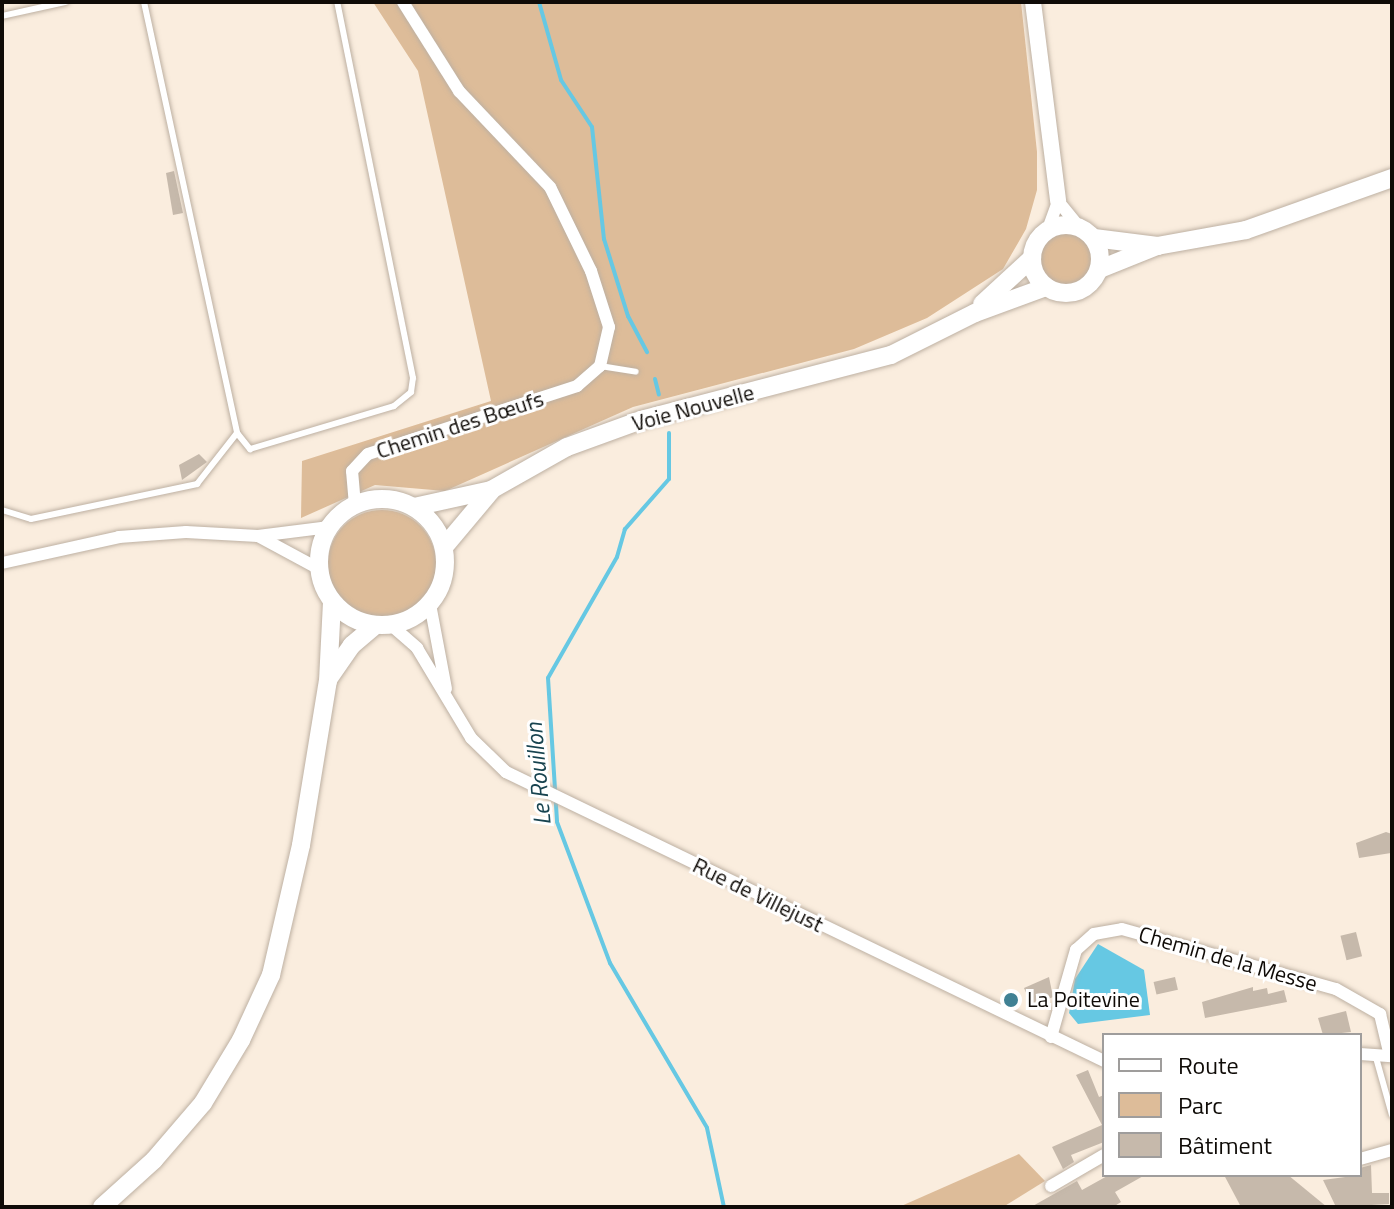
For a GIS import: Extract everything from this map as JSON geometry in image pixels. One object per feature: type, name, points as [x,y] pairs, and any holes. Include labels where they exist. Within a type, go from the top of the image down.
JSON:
[{"type":"main road","points":[[1157,246],[1087,232],[1048,229],[1036,241],[1032,258],[1046,287],[1077,292],[1100,269],[1157,246],[1246,230],[1392,178]]},
{"type":"main road","points":[[1087,232],[1100,269]]},
{"type":"main road","name":"Voie Nouvelle","points":[[975,313],[1032,258]]},
{"type":"main road","name":"Voie Nouvelle","points":[[414,507],[491,490],[605,431],[891,355],[975,313],[1046,287]]},
{"type":"main road","points":[[444,547],[491,490]]},
{"type":"main road","points":[[102,1207],[154,1160],[203,1103],[241,1040],[271,975],[290,907],[328,681],[332,602],[319,569],[329,527],[355,505],[385,499],[414,507],[432,525],[444,547],[445,567],[430,604],[383,625],[352,645],[328,681]]},
{"type":"main road","points":[[332,602],[344,613],[383,625]]},
{"type":"street","points":[[403,2],[459,91],[529,160],[565,215],[606,315],[607,346],[600,366]]},
{"type":"street","points":[[1033,2],[1058,201],[1048,229]]},
{"type":"street","points":[[1058,201],[1087,232]]},
{"type":"street","name":"Chemin des Bœufs","points":[[355,505],[352,471],[368,454],[558,393],[591,377],[600,366]]},
{"type":"street","points":[[2,563],[119,537],[186,532],[258,536],[329,527]]},
{"type":"street","points":[[258,536],[319,569]]},
{"type":"street","name":"Rue de Villejust","points":[[430,604],[446,689]]},
{"type":"street","name":"Rue de Villejust","points":[[383,625],[417,648],[446,689],[481,750],[535,788],[1102,1060]]},
{"type":"street","name":"Chemin de la Messe","points":[[1051,1037],[1076,950],[1094,934],[1122,929],[1336,989],[1380,1014],[1391,1056]]},
{"type":"street","points":[[1362,1054],[1391,1056]]},
{"type":"street","points":[[1362,1158],[1392,1150]]},
{"type":"street","points":[[1051,1186],[1102,1156]]},
{"type":"lane","points":[[2,16],[65,2]]},
{"type":"lane","points":[[144,2],[237,433],[250,449],[394,406],[411,392],[413,378],[337,2]]},
{"type":"lane","points":[[600,366],[636,372]]},
{"type":"lane","points":[[2,510],[31,519],[197,484],[237,433]]},
{"type":"lane","points":[[1375,1054],[1392,1115]]},
{"type":"green space","points":[[373,2],[1021,2],[1037,152],[1037,190],[1026,229],[1003,269],[927,318],[854,349],[633,407],[445,491],[375,485],[301,518],[302,461],[491,401],[418,71]]},
{"type":"green space","points":[[1067,233],[1078,235],[1086,241],[1092,249],[1092,271],[1086,279],[1078,285],[1067,287],[1056,285],[1048,279],[1042,271],[1040,260],[1042,249],[1048,241],[1056,235]]},
{"type":"green space","points":[[382,510],[403,514],[420,526],[432,543],[436,564],[432,585],[420,602],[403,614],[382,618],[361,614],[344,602],[332,585],[328,564],[332,543],[344,526],[361,514]]},
{"type":"green space","points":[[1019,1154],[1045,1181],[1003,1207],[899,1207]]},
{"type":"water","points":[[1098,944],[1144,970],[1150,1015],[1078,1024],[1069,1013],[1075,979]]},
{"type":"building","points":[[174,171],[183,213],[173,215],[166,173]]},
{"type":"building","points":[[199,454],[207,462],[182,480],[179,465]]},
{"type":"building","points":[[1386,832],[1392,834],[1391,853],[1359,858],[1356,843]]},
{"type":"building","points":[[1356,932],[1362,956],[1347,960],[1340,936]]},
{"type":"building","points":[[1049,977],[1053,997],[1032,1006],[1024,988]]},
{"type":"building","points":[[1175,977],[1178,990],[1156,995],[1154,982]]},
{"type":"building","points":[[1253,987],[1253,991],[1267,988],[1268,994],[1284,990],[1287,1002],[1205,1018],[1202,1002]]},
{"type":"building","points":[[1346,1011],[1351,1032],[1322,1033],[1318,1018]]},
{"type":"building","points":[[1088,1070],[1099,1097],[1102,1096],[1102,1125],[1076,1075]]},
{"type":"building","points":[[1102,1125],[1102,1143],[1071,1155],[1074,1162],[1063,1169],[1052,1147]]},
{"type":"building","points":[[1371,1165],[1372,1193],[1389,1193],[1389,1204],[1336,1207],[1323,1180],[1362,1177],[1362,1167]]},
{"type":"building","points":[[1105,1177],[1141,1177],[1115,1192],[1121,1202],[1113,1207],[1031,1207],[1077,1181],[1082,1190]]},
{"type":"building","points":[[1225,1177],[1290,1177],[1327,1207],[1241,1207]]},
{"type":"waterway","name":"Le Rouillon","points":[[539,2],[561,80],[592,127],[604,239],[628,316],[647,352]]},
{"type":"waterway","name":"Le Rouillon","points":[[655,379],[659,395]]},
{"type":"waterway","name":"Le Rouillon","points":[[669,433],[669,479],[625,529],[617,557],[548,678],[557,822],[610,963],[707,1128],[724,1207]]},
{"type":"place","name":"La Poitevine","points":[[1011,1000]]}]
